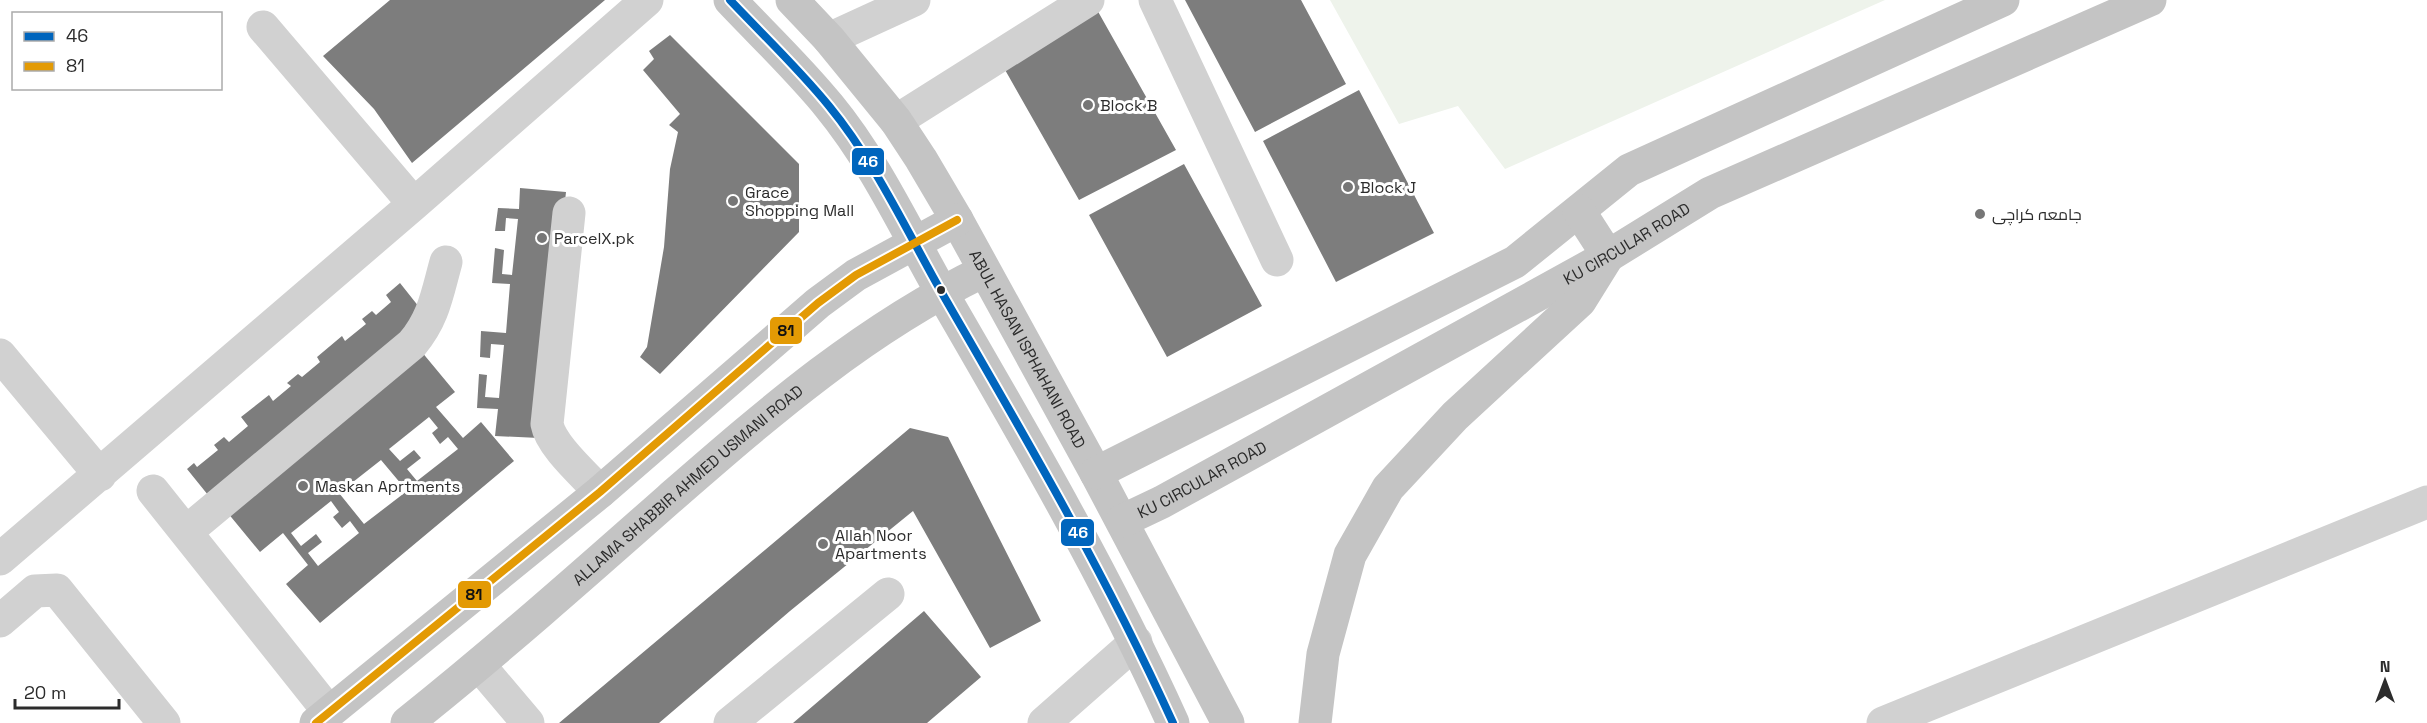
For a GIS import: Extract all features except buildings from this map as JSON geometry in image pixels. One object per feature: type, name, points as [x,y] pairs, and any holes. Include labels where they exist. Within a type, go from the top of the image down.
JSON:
[{"type":"main road","points":[[730,0],[830,107],[884,189],[1015,418],[1136,642],[1173,723]]},
{"type":"main road","name":"ABUL HASAN ISPHAHANI ROAD","points":[[792,0],[829,39],[896,121],[957,220],[1096,473],[1228,723]]},
{"type":"main road","points":[[1096,473],[1515,262],[1629,170],[2003,0]]},
{"type":"main road","name":"KU CIRCULAR ROAD","points":[[1122,522],[1608,256],[1710,194],[2150,0]]},
{"type":"main road","points":[[1315,723],[1323,654],[1350,555],[1388,488],[1455,416],[1581,301],[1608,256],[1579,211]]},
{"type":"main road","points":[[323,718],[600,492],[818,303],[856,275],[957,220]]},
{"type":"main road","name":"ALLAMA SHABBIR AHMED USMANI ROAD","points":[[407,723],[479,665],[761,419],[860,342],[942,292],[984,271]]},
{"type":"street","points":[[0,559],[414,204],[647,0]]},
{"type":"street","points":[[829,39],[914,0]]},
{"type":"street","points":[[896,121],[1088,0]]},
{"type":"street","points":[[1155,0],[1277,260]]},
{"type":"street","points":[[264,27],[414,204]]},
{"type":"street","points":[[569,213],[547,424],[549,433],[555,442],[600,492]]},
{"type":"street","points":[[186,532],[412,344],[426,327],[431,316],[446,262]]},
{"type":"street","points":[[0,355],[100,475]]},
{"type":"street","points":[[153,490],[323,718]]},
{"type":"street","points":[[1883,723],[2427,502]]},
{"type":"street","points":[[0,621],[35,591],[57,590],[164,723]]},
{"type":"street","points":[[730,723],[888,594]]},
{"type":"street","points":[[1044,723],[1136,642]]},
{"type":"street","points":[[479,665],[528,723]]},
{"type":"shaded area","points":[[1330,0],[1885,0],[1505,169],[1458,106],[1399,124]]},
{"type":"transit line","name":"46","points":[[730,0],[817,92],[862,151],[1065,508],[1121,615],[1173,723]]},
{"type":"transit line","name":"81","points":[[316,723],[600,492],[818,303],[856,275],[957,220]]},
{"type":"place","name":"Block B","points":[[1088,105]]},
{"type":"place","name":"Block J","points":[[1348,187]]},
{"type":"place","name":"Grace Shopping Mall","points":[[733,201]]},
{"type":"place","name":"جامعہ کراچی","points":[[1980,214]]},
{"type":"place","name":"ParcelX.pk","points":[[542,238]]},
{"type":"place","name":"Maskan Aprtments","points":[[303,486]]},
{"type":"place","name":"Allah Noor Apartments","points":[[823,544]]}]
